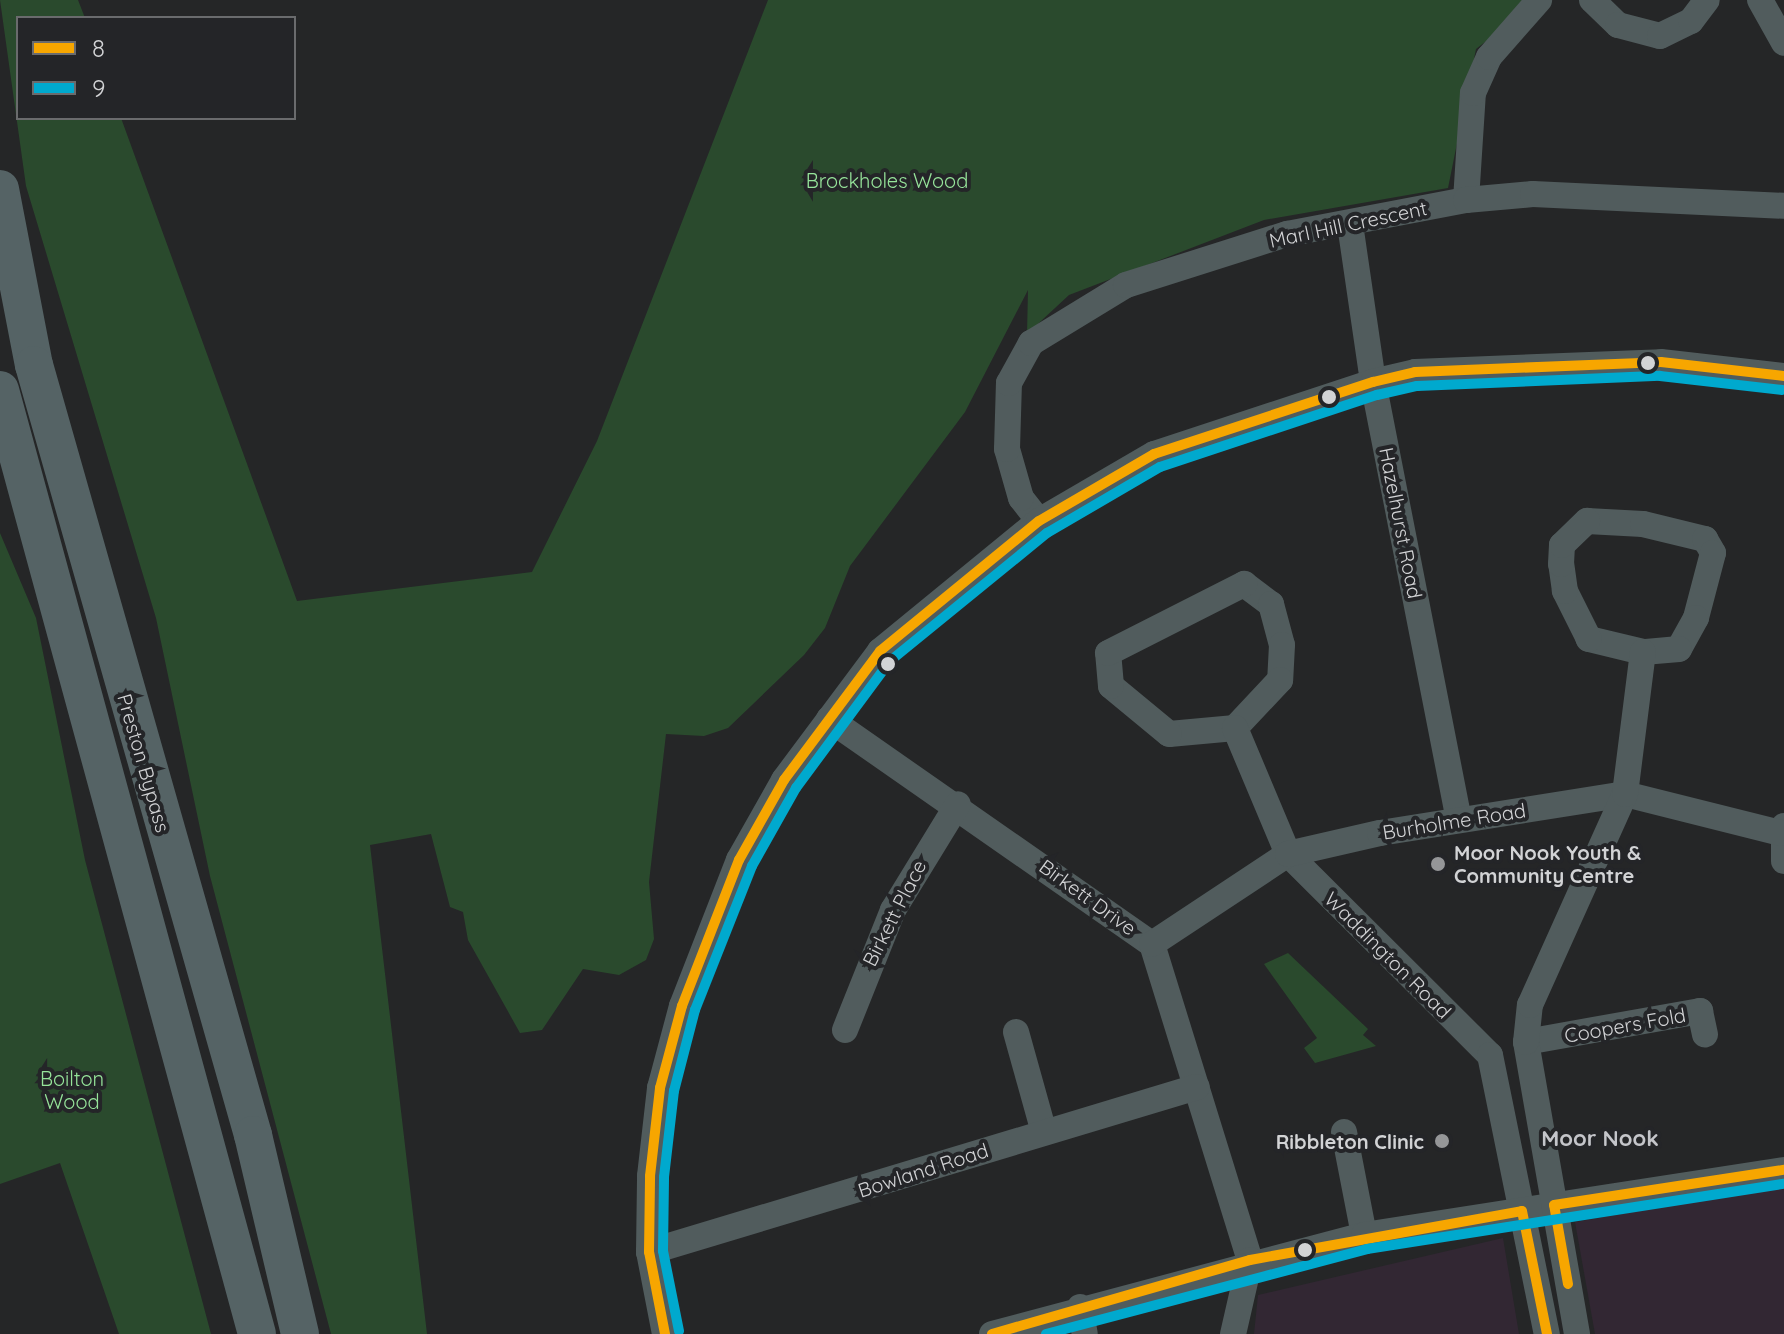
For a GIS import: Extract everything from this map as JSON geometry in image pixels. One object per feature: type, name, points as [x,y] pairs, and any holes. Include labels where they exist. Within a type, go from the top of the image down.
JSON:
[{"type":"highway","name":"Preston Bypass","points":[[0,189],[34,365],[253,1135],[300,1334]]},
{"type":"highway","name":"Preston Bypass","points":[[0,390],[257,1334]]},
{"type":"street","points":[[1466,200],[1473,93],[1489,57],[1539,0]]},
{"type":"street","points":[[1592,0],[1618,25],[1660,36],[1691,21],[1707,0]]},
{"type":"street","points":[[1760,0],[1784,43]]},
{"type":"street","name":"Marl Hill Crescent","points":[[1039,521],[1021,498],[1006,422],[1009,383],[1031,343],[1126,285],[1287,234],[1466,200],[1533,194],[1784,206]]},
{"type":"street","name":"Hazelhurst Road","points":[[1350,224],[1373,382],[1459,820]]},
{"type":"street","points":[[665,1334],[649,1252],[660,1088],[682,1006],[739,860],[829,719],[880,651],[1039,521],[1154,454],[1373,382],[1415,372],[1661,362],[1784,376]]},
{"type":"street","points":[[1587,521],[1643,524],[1705,539],[1713,553],[1690,636],[1679,649],[1643,652],[1589,639],[1577,623],[1565,591],[1562,545],[1587,521]]},
{"type":"street","points":[[1244,584],[1271,604],[1282,645],[1280,680],[1235,728],[1169,734],[1111,686],[1108,653],[1244,584]]},
{"type":"street","points":[[1577,1334],[1526,1042],[1530,1005],[1625,794],[1643,652]]},
{"type":"street","name":"Birkett Drive","points":[[829,719],[958,804],[1152,944],[1250,1260]]},
{"type":"street","points":[[1235,728],[1288,854]]},
{"type":"street","name":"Burholme Road","points":[[1152,944],[1288,854],[1459,820],[1625,794],[1782,830]]},
{"type":"street","name":"Birkett Place","points":[[845,1030],[893,910],[958,804]]},
{"type":"street","points":[[1782,830],[1784,861]]},
{"type":"street","name":"Waddington Road","points":[[1288,854],[1490,1055],[1522,1211]]},
{"type":"street","name":"Coopers Fold","points":[[1526,1042],[1700,1011],[1705,1034]]},
{"type":"street","points":[[1016,1032],[1044,1132]]},
{"type":"street","name":"Bowland Road","points":[[649,1252],[1197,1087]]},
{"type":"street","points":[[1344,1132],[1364,1235]]},
{"type":"street","points":[[992,1334],[1250,1260],[1364,1235],[1784,1170]]},
{"type":"street","points":[[1522,1211],[1547,1334]]},
{"type":"street","points":[[1233,1334],[1250,1260]]},
{"type":"street","points":[[1080,1307],[1085,1334]]},
{"type":"shaded area","points":[[1784,1186],[1784,1334],[1595,1334],[1575,1222]]},
{"type":"shaded area","points":[[1503,1238],[1519,1334],[1254,1334],[1258,1295]]},
{"type":"green space","name":"Brockholes Wood","points":[[0,0],[78,0],[84,16],[16,16],[16,114]]},
{"type":"green space","name":"Brockholes Wood","points":[[768,0],[1539,0],[1476,49],[1448,188],[1264,220],[1069,295],[1027,334],[1028,290],[965,412],[850,566],[825,628],[804,655],[728,728],[704,736],[666,734],[649,882],[654,939],[646,960],[619,975],[583,969],[542,1030],[520,1033],[468,940],[463,912],[450,907],[431,834],[370,845],[427,1334],[331,1334],[210,876],[156,618],[26,186],[17,120],[122,120],[297,601],[532,572],[597,441]]},
{"type":"green space","name":"Boilton Wood","points":[[0,533],[36,618],[85,860],[211,1334],[119,1334],[60,1163],[0,1184]]},
{"type":"green space","points":[[1288,953],[1368,1029],[1363,1035],[1376,1046],[1315,1063],[1304,1048],[1317,1038],[1264,964]]},
{"type":"transit line","name":"8","points":[[665,1334],[649,1252],[650,1176],[660,1088],[682,1006],[739,860],[784,780],[880,651],[1039,521],[1154,454],[1373,382],[1415,372],[1661,362],[1784,376]]},
{"type":"transit line","name":"9","points":[[679,1331],[663,1251],[664,1177],[674,1091],[695,1010],[752,866],[796,788],[890,661],[1047,533],[1160,467],[1377,395],[1417,386],[1660,376],[1782,390]]},
{"type":"transit line","name":"8","points":[[1568,1284],[1554,1205],[1784,1170]]},
{"type":"transit line","name":"9","points":[[1046,1334],[1367,1249],[1784,1184]]},
{"type":"transit line","name":"8","points":[[992,1334],[1250,1260],[1522,1211],[1547,1334]]},
{"type":"place","name":"Moor Nook Youth & Community Centre","points":[[1438,864]]},
{"type":"place","name":"Ribbleton Clinic","points":[[1442,1141]]},
{"type":"district","name":"Moor Nook","points":[[1600,1139]]}]
